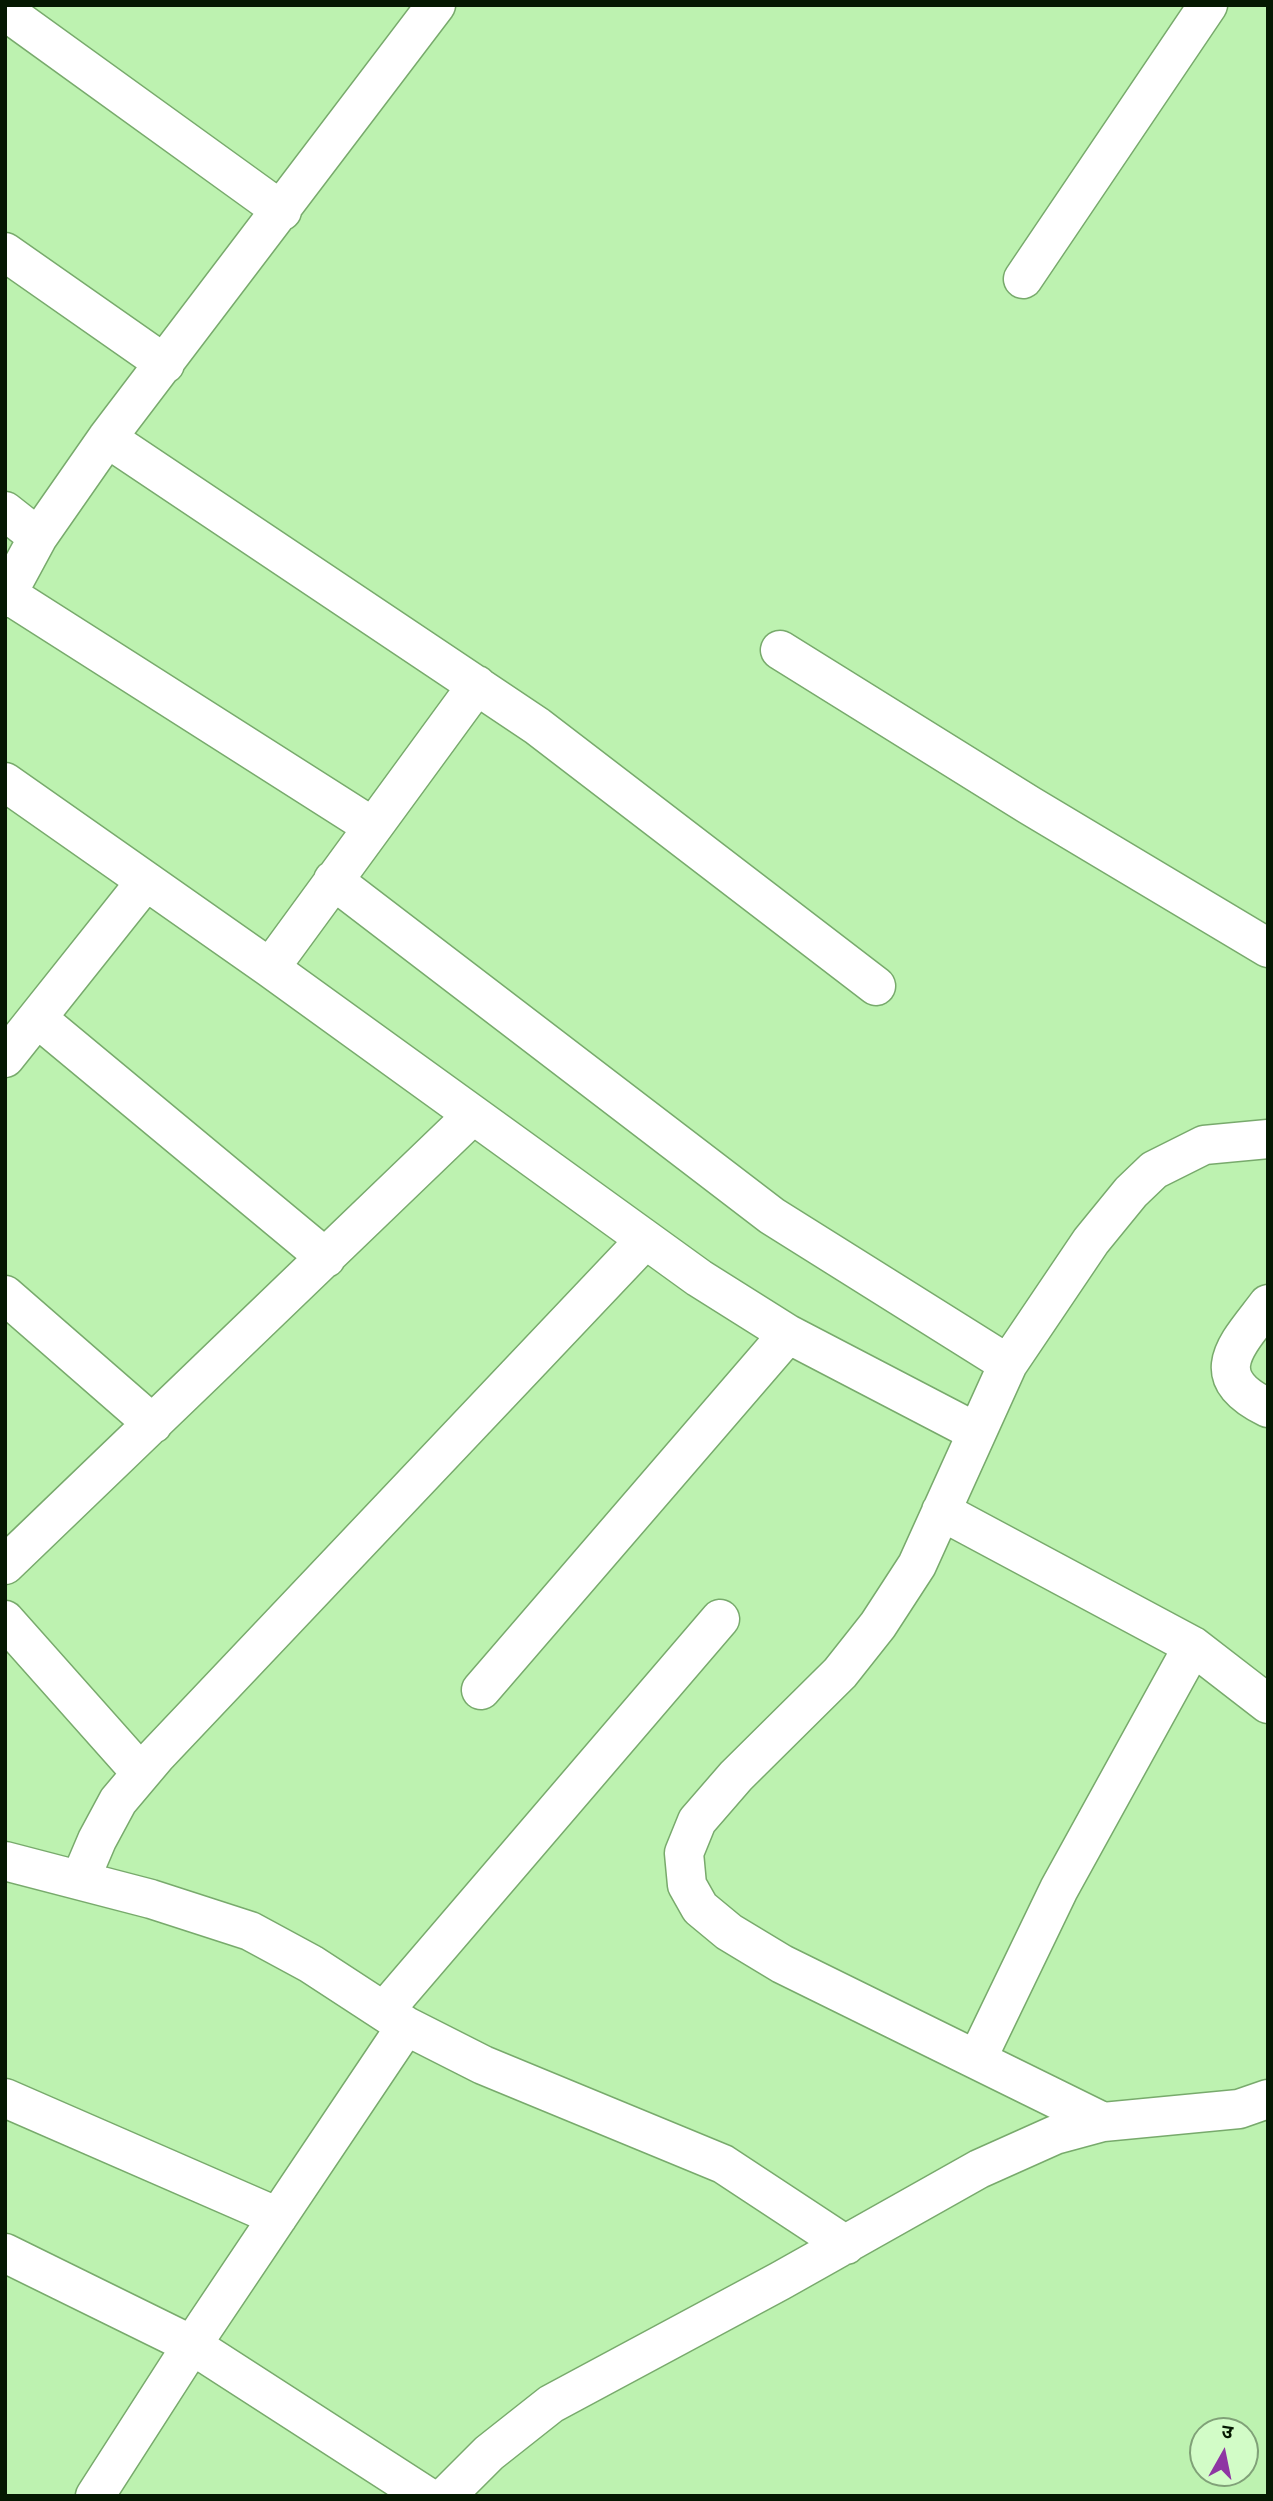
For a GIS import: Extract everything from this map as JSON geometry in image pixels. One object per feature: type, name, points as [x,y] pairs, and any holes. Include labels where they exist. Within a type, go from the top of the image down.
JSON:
[{"type":"street","points":[[373,827],[6,596],[38,537],[107,438],[436,5]]},
{"type":"street","points":[[1023,279],[1208,5]]},
{"type":"street","points":[[5,10],[282,211]]},
{"type":"street","points":[[5,252],[165,364]]},
{"type":"street","points":[[107,438],[537,726],[877,986]]},
{"type":"street","points":[[5,510],[38,537]]},
{"type":"street","points":[[780,650],[1029,805],[1268,948]]},
{"type":"street","points":[[270,968],[477,685]]},
{"type":"street","points":[[5,782],[270,968],[699,1278],[788,1334],[976,1432]]},
{"type":"street","points":[[334,880],[772,1216],[1008,1364]]},
{"type":"street","points":[[5,1058],[145,881]]},
{"type":"street","points":[[37,1018],[326,1258]]},
{"type":"street","points":[[5,1565],[473,1115]]},
{"type":"street","points":[[1103,2122],[782,1964],[729,1932],[700,1908],[687,1885],[684,1853],[697,1821],[736,1776],[840,1674],[878,1625],[917,1565],[1008,1364],[1091,1241],[1131,1192],[1154,1170],[1204,1144],[1268,1139]]},
{"type":"street","points":[[80,1880],[118,1801],[141,1773],[645,1240]]},
{"type":"street","points":[[5,1295],[153,1424]]},
{"type":"street","points":[[1268,1304],[1231,1353],[1229,1364],[1241,1388],[1268,1408]]},
{"type":"street","points":[[481,1690],[788,1334]]},
{"type":"street","points":[[941,1511],[1193,1646],[1268,1704]]},
{"type":"street","points":[[95,2496],[278,2217],[395,2018],[720,1619]]},
{"type":"street","points":[[5,1620],[141,1773]]},
{"type":"street","points":[[976,2059],[1059,1889],[1193,1646]]},
{"type":"street","points":[[5,1861],[80,1880],[250,1931],[311,1964],[395,2018],[483,2065],[723,2164],[846,2245]]},
{"type":"street","points":[[5,2098],[278,2217]]},
{"type":"street","points":[[446,2496],[489,2453],[551,2404],[846,2245],[979,2169],[1055,2134],[1103,2122],[1238,2109],[1268,2099]]},
{"type":"street","points":[[5,2253],[192,2345],[426,2496]]}]
